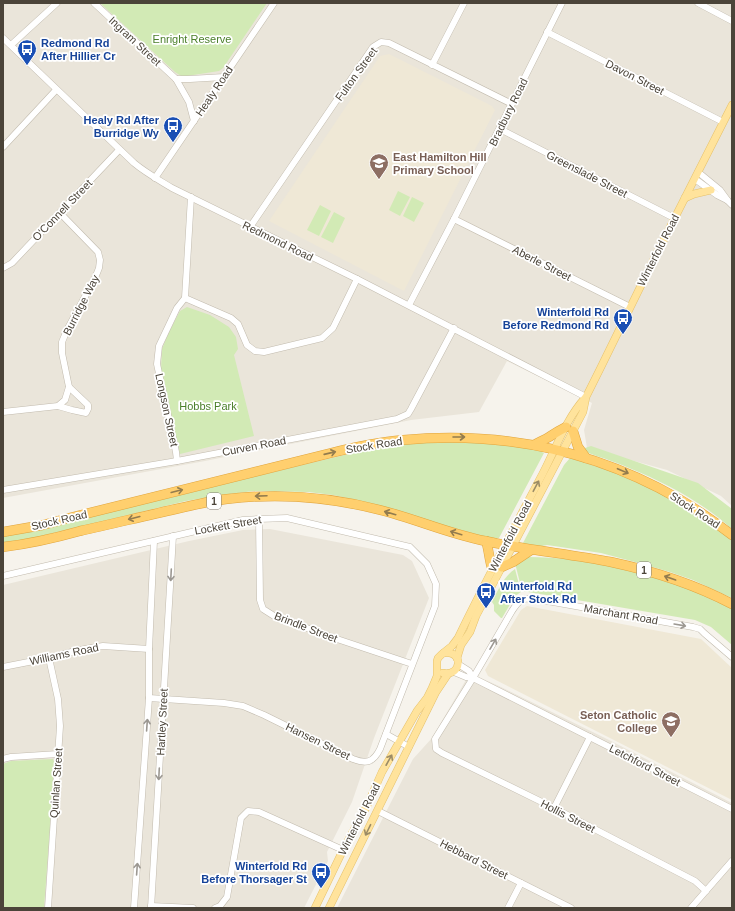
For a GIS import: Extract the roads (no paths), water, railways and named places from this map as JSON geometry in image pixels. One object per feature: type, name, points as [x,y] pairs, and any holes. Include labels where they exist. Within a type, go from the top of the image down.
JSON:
[{"type":"highway","points":[[534,445],[551,436],[558,430],[569,429],[578,447],[586,458]]},
{"type":"highway","name":"Stock Road","points":[[3,532],[56,522],[331,453],[382,443],[422,438],[466,438],[511,441],[586,458],[623,472],[662,490],[694,508],[732,535]]},
{"type":"highway","name":"Stock Road","points":[[3,547],[28,544],[204,502],[272,496],[317,498],[360,505],[388,512],[486,541],[634,567],[672,578],[732,604]]},
{"type":"highway","points":[[486,541],[492,568]]},
{"type":"highway","points":[[502,567],[513,562],[531,550]]},
{"type":"main road","name":"Winterfold Road","points":[[458,661],[461,645],[470,632],[476,616],[502,567],[509,546],[569,429],[583,412],[586,397],[674,218],[697,176],[732,105]]},
{"type":"main road","points":[[685,198],[711,190]]},
{"type":"main road","name":"Winterfold Road","points":[[444,653],[458,638],[492,568],[509,546]]},
{"type":"main road","points":[[450,652],[455,655],[458,661],[458,667],[451,673],[442,672],[438,667],[438,658],[444,653],[450,652]]},
{"type":"main road","name":"Winterfold Road","points":[[315,908],[343,850],[367,806],[382,772],[417,711],[427,698],[437,676],[438,667]]},
{"type":"main road","name":"Winterfold Road","points":[[329,908],[436,692],[451,673]]},
{"type":"street","points":[[11,45],[57,3]]},
{"type":"street","name":"Ingram Street","points":[[94,3],[176,79],[189,102],[194,121]]},
{"type":"street","name":"Healy Road","points":[[155,178],[274,3]]},
{"type":"street","points":[[432,65],[464,3]]},
{"type":"street","name":"Bradbury Road","points":[[409,305],[500,129],[562,3]]},
{"type":"street","points":[[698,3],[732,21]]},
{"type":"street","name":"Davon Street","points":[[547,32],[724,122]]},
{"type":"street","name":"Redmond Road","points":[[3,38],[119,150],[143,171],[172,188],[358,279],[586,397]]},
{"type":"street","name":"Fulton Street","points":[[250,227],[373,47],[381,42],[389,43],[512,104]]},
{"type":"street","points":[[176,79],[224,77]]},
{"type":"street","points":[[3,147],[56,90]]},
{"type":"street","name":"Greenslade Street","points":[[500,129],[674,218]]},
{"type":"street","name":"O'Connell Street","points":[[3,268],[12,263],[119,150]]},
{"type":"street","points":[[697,176],[711,190],[730,203]]},
{"type":"street","points":[[697,176],[720,190],[730,203]]},
{"type":"street","points":[[191,197],[185,298],[230,318],[238,324],[247,345],[255,351],[264,352],[322,338],[333,328],[358,279]]},
{"type":"street","name":"Burridge Way","points":[[60,213],[98,252],[100,260],[95,278],[62,342],[62,353],[70,388]]},
{"type":"street","name":"Aberle Street","points":[[454,219],[630,307]]},
{"type":"street","name":"Longson Street","points":[[177,461],[156,364],[159,346],[177,308],[185,298]]},
{"type":"street","name":"Curven Road","points":[[3,490],[177,461],[397,419],[408,414],[412,409],[454,328]]},
{"type":"street","points":[[3,412],[58,406],[86,413],[88,409],[88,405],[70,388],[65,400],[58,406]]},
{"type":"street","name":"Lockett Street","points":[[3,576],[242,520],[287,518],[410,547],[427,564],[436,584],[435,606]]},
{"type":"street","name":"Brindle Street","points":[[259,519],[260,600],[263,609],[274,616],[412,664]]},
{"type":"street","name":"Hartley Street","points":[[151,907],[173,536]]},
{"type":"street","name":"Hartley Street","points":[[134,908],[149,698],[149,649],[154,541]]},
{"type":"street","name":"Marchant Road","points":[[435,739],[474,678],[517,604],[526,598],[693,627],[700,629],[732,656]]},
{"type":"street","name":"Hansen Street","points":[[149,698],[232,704],[249,708],[353,759],[367,762],[375,758],[380,749],[435,606]]},
{"type":"street","name":"Williams Road","points":[[3,667],[103,646],[149,649]]},
{"type":"street","name":"Quinlan Street","points":[[48,908],[60,726],[58,699],[49,658]]},
{"type":"street","name":"Letchford Street","points":[[458,661],[474,678]]},
{"type":"street","name":"Letchford Street","points":[[451,673],[474,678],[732,809]]},
{"type":"street","points":[[386,734],[409,746]]},
{"type":"street","points":[[554,808],[590,737]]},
{"type":"street","name":"Hollis Street","points":[[435,739],[436,749],[442,753],[554,808],[694,881],[706,891]]},
{"type":"street","points":[[3,759],[11,757],[58,754]]},
{"type":"street","points":[[215,908],[220,906],[226,897],[241,818],[248,811],[259,812],[343,850]]},
{"type":"street","name":"Hebbard Street","points":[[378,811],[571,908]]},
{"type":"street","points":[[691,908],[732,861]]},
{"type":"street","points":[[508,908],[521,883]]},
{"type":"street","points":[[151,907],[193,908]]},
{"type":"place","name":"Redmond Rd After Hillier Cr","points":[[27,66]]},
{"type":"place","name":"Healy Rd After Burridge Wy","points":[[173,143]]},
{"type":"place","name":"East Hamilton Hill Primary School","points":[[379,180]]},
{"type":"place","name":"Winterfold Rd Before Redmond Rd","points":[[623,335]]},
{"type":"place","name":"Winterfold Rd After Stock Rd","points":[[486,609]]},
{"type":"place","name":"Seton Catholic College","points":[[671,738]]},
{"type":"place","name":"Winterfold Rd Before Thorsager St","points":[[321,889]]},
{"type":"park label","name":"Enright Reserve","points":[[192,39]]},
{"type":"park label","name":"Hobbs Park","points":[[208,406]]}]
